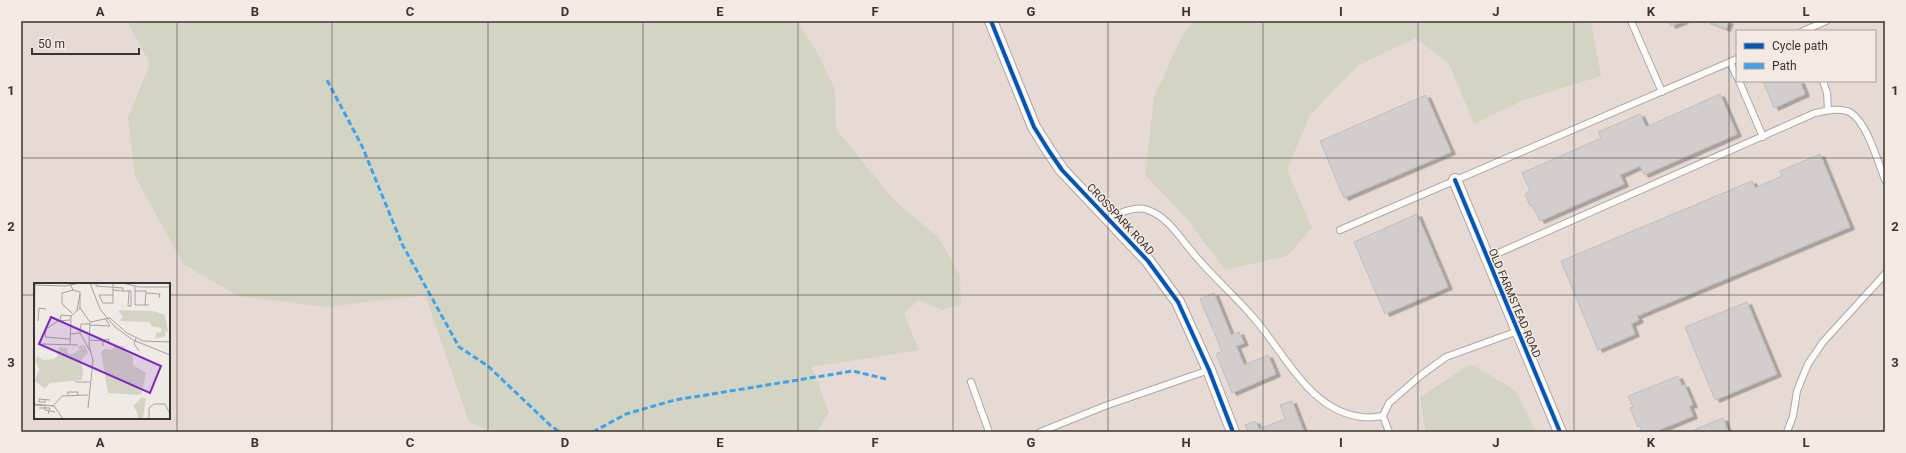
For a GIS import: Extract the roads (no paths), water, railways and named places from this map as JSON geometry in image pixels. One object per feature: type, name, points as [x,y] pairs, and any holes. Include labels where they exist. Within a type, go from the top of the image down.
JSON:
[{"type":"street","name":"CROSSPARK ROAD","points":[[991,21],[1034,127],[1062,170],[1148,261],[1178,302],[1209,370],[1232,432]]},
{"type":"street","name":"OLD FARMSTEAD ROAD","points":[[1455,180],[1560,432]]},
{"type":"lane","points":[[1631,21],[1662,92]]},
{"type":"lane","points":[[1805,30],[1826,21]]},
{"type":"lane","points":[[1340,230],[1736,59]]},
{"type":"lane","points":[[1730,62],[1736,75]]},
{"type":"lane","points":[[1739,82],[1763,136]]},
{"type":"lane","points":[[1824,82],[1827,93],[1828,110]]},
{"type":"lane","points":[[1487,258],[1815,113],[1832,109],[1851,113],[1862,125],[1885,180]]},
{"type":"lane","points":[[1107,219],[1126,210],[1147,209],[1164,218],[1222,286],[1254,318],[1290,365],[1319,399],[1342,412],[1362,418],[1383,416]]},
{"type":"lane","points":[[1787,432],[1793,416],[1797,391],[1808,364],[1823,342],[1885,274]]},
{"type":"lane","points":[[1389,432],[1383,416],[1389,404],[1420,376],[1446,358],[1518,332]]},
{"type":"lane","points":[[1040,432],[1105,406],[1209,370]]},
{"type":"lane","points":[[971,382],[989,432]]}]
